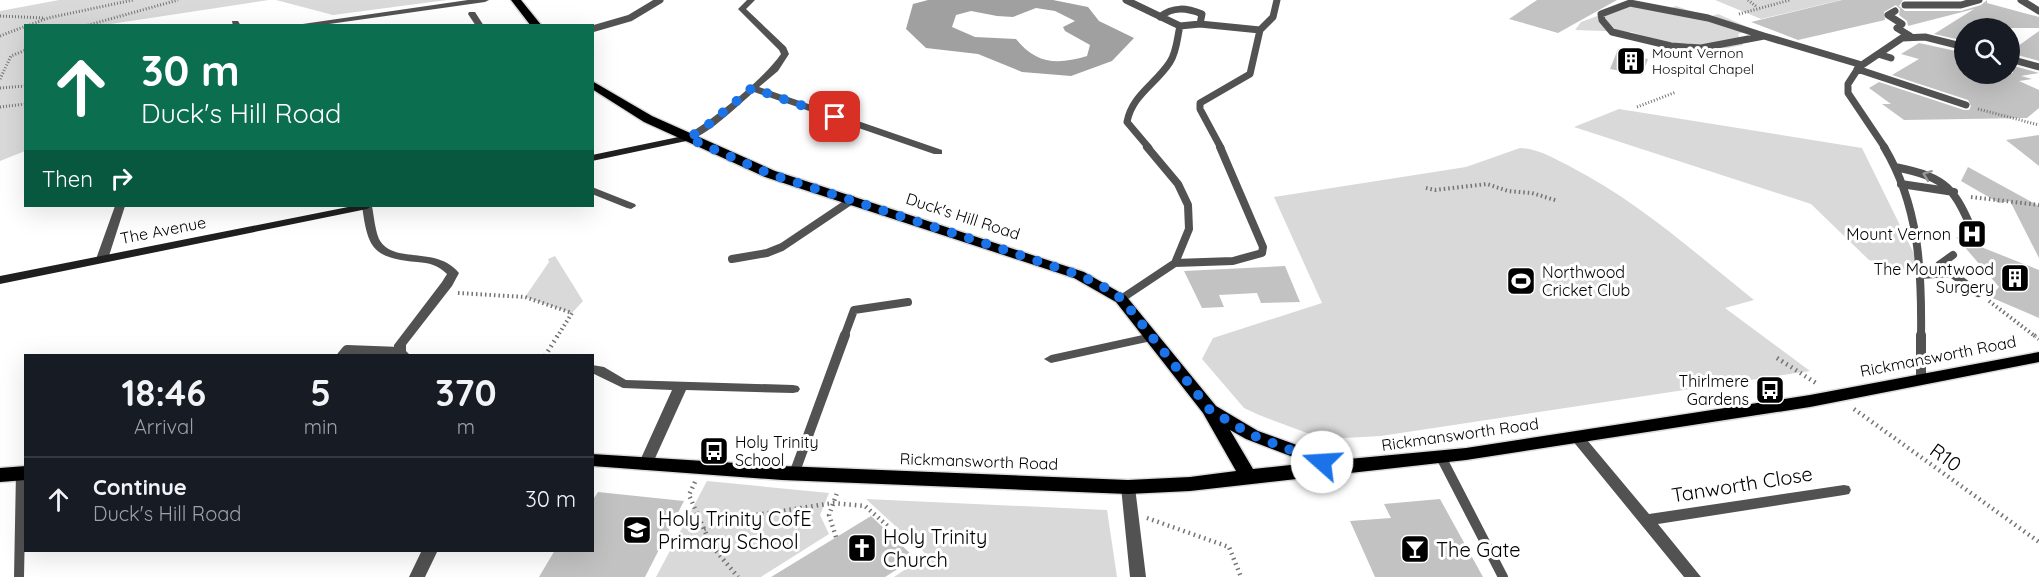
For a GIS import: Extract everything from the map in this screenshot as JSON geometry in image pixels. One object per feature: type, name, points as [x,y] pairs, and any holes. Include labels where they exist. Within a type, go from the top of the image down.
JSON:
[{"type":"main road","points":[[516,0],[535,24]]},
{"type":"main road","name":"Duck's Hill Road","points":[[594,87],[648,119],[770,174],[1079,275],[1101,285],[1122,299],[1210,410],[1248,476]]},
{"type":"main road","name":"Rickmansworth Road","points":[[594,460],[794,474],[1128,487],[1190,484],[1441,457],[1577,437],[1836,396],[2039,357]]},
{"type":"main road","points":[[1210,410],[1252,435],[1340,468]]},
{"type":"main road","points":[[0,475],[23,473]]},
{"type":"street","points":[[308,24],[485,0]]},
{"type":"street","points":[[594,158],[688,138],[702,130],[774,69],[786,54],[742,9],[751,0]]},
{"type":"street","points":[[472,14],[479,24]]},
{"type":"street","points":[[752,88],[938,152]]},
{"type":"street","points":[[594,191],[631,206]]},
{"type":"street","points":[[102,259],[120,207]]},
{"type":"street","name":"The Avenue","points":[[0,280],[330,209],[355,207]]},
{"type":"street","points":[[367,207],[376,244],[389,254],[433,259],[447,265],[453,273],[399,345],[403,354]]},
{"type":"street","points":[[1051,359],[1152,337]]},
{"type":"street","points":[[594,369],[623,384],[793,389]]},
{"type":"street","points":[[645,465],[681,386]]},
{"type":"street","points":[[1577,437],[1693,577]]},
{"type":"street","points":[[1128,487],[1138,577]]},
{"type":"street","name":"Tanworth Close","points":[[1647,520],[1844,490]]},
{"type":"street","points":[[417,577],[429,552]]},
{"type":"lane","points":[[594,28],[630,18],[660,0]]},
{"type":"lane","points":[[1126,0],[1180,26],[1200,24],[1260,30]]},
{"type":"lane","points":[[1175,263],[1238,259],[1262,253],[1263,247],[1226,158],[1200,109],[1200,103],[1250,74],[1260,30],[1273,17],[1277,0]]},
{"type":"lane","points":[[1905,5],[1914,0],[1935,0],[1964,5],[1979,0]]},
{"type":"lane","points":[[2021,0],[2039,11]]},
{"type":"lane","points":[[1764,36],[1701,48],[1671,46],[1612,32],[1602,20],[1601,14],[1630,3],[1717,21],[1764,36],[1859,67],[1966,105]]},
{"type":"lane","points":[[1160,17],[1168,10],[1189,9],[1202,14],[1200,24]]},
{"type":"lane","points":[[1895,11],[1887,15],[1902,24],[1897,28],[1910,36]]},
{"type":"lane","points":[[1122,299],[1175,263],[1189,229],[1188,205],[1178,184],[1127,122],[1127,111],[1132,103],[1169,64],[1176,50],[1180,26]]},
{"type":"lane","points":[[1921,379],[1920,275],[1913,215],[1895,167],[1848,93],[1846,86],[1859,67],[1902,38],[1910,36],[1928,38],[1954,44]]},
{"type":"lane","points":[[1878,54],[1891,58]]},
{"type":"lane","points":[[2020,62],[2039,67]]},
{"type":"lane","points":[[1895,167],[1930,176],[1950,186],[1976,238]]},
{"type":"lane","points":[[1901,184],[1956,194]]},
{"type":"lane","points":[[732,259],[782,248],[852,200]]},
{"type":"lane","points":[[1953,255],[1939,265],[1978,293]]},
{"type":"lane","points":[[1920,275],[1951,273]]},
{"type":"lane","points":[[794,474],[854,310],[908,302]]},
{"type":"lane","points":[[344,354],[347,350],[403,354]]},
{"type":"lane","points":[[1441,457],[1503,577]]},
{"type":"lane","points":[[19,577],[23,473]]},
{"type":"path","points":[[32,24],[48,18],[133,0]]},
{"type":"path","points":[[92,24],[178,0]]},
{"type":"path","points":[[1748,0],[1758,8]]},
{"type":"path","points":[[1717,21],[1790,0]]},
{"type":"path","points":[[0,16],[48,18]]},
{"type":"path","points":[[0,36],[24,27]]},
{"type":"path","points":[[0,79],[11,56],[24,51]]},
{"type":"path","points":[[0,88],[24,86]]},
{"type":"path","points":[[1637,107],[1676,92]]},
{"type":"path","points":[[0,107],[24,104]]},
{"type":"path","points":[[1966,105],[2039,125]]},
{"type":"path","points":[[1426,188],[1435,190],[1487,184],[1558,201]]},
{"type":"path","points":[[1956,194],[2039,205]]},
{"type":"path","points":[[440,292],[525,297],[572,313],[546,354]]},
{"type":"path","points":[[1978,293],[2039,339]]},
{"type":"path","name":"R10","points":[[1777,358],[1836,396],[2039,542]]},
{"type":"path","points":[[701,468],[689,495],[711,545],[738,577]]},
{"type":"path","points":[[836,537],[829,515],[845,475]]},
{"type":"path","points":[[704,529],[729,519],[833,503],[865,506],[890,528]]},
{"type":"path","points":[[1130,513],[1229,547],[1241,577]]},
{"type":"shaded area","points":[[59,0],[269,0],[111,24],[24,24],[24,151],[0,161],[0,11]]},
{"type":"shaded area","points":[[276,0],[447,0],[333,15]]},
{"type":"shaded area","points":[[928,0],[1053,0],[1088,7],[1099,21],[1134,38],[1112,61],[1071,76],[1022,72],[978,54],[926,48],[906,29],[913,4]],"holes":[[[1036,8],[1055,11],[1075,21],[1063,27],[1065,31],[1090,45],[1087,56],[1066,61],[1048,60],[1031,53],[1016,39],[975,37],[952,27],[956,15],[971,11],[1013,17]]]},
{"type":"shaded area","points":[[1715,0],[1841,0],[1761,19]]},
{"type":"shaded area","points":[[1627,5],[1669,9],[1676,6],[1709,17],[1718,14],[1752,29],[1738,34],[1743,45],[1712,51],[1688,43],[1670,43],[1631,32],[1575,30],[1581,22]]},
{"type":"shaded area","points":[[1619,109],[1862,148],[1920,266],[1920,275],[1869,260],[1811,204],[1574,127]]},
{"type":"shaded area","name":"Northwood Cricket Club","points":[[1520,148],[1534,150],[1571,167],[1620,196],[1666,229],[1754,300],[1725,308],[1810,371],[1381,436],[1344,438],[1315,436],[1244,408],[1202,359],[1213,338],[1322,303],[1274,197],[1466,167]]},
{"type":"shaded area","points":[[555,256],[583,301],[572,313],[525,297],[549,262],[548,259]]},
{"type":"shaded area","points":[[707,481],[829,493],[820,515],[829,534],[761,577],[656,577]]},
{"type":"shaded area","points":[[866,499],[1107,510],[1117,577],[894,577],[927,555]]},
{"type":"building","points":[[1537,0],[1617,0],[1558,33],[1509,19]]},
{"type":"building","points":[[1842,0],[1903,0],[1899,6],[1905,11],[1961,11],[1981,5],[1987,0],[1987,3],[2039,17],[2039,28],[2020,28],[2020,18],[1960,18],[1974,9],[1908,26],[1907,21],[1899,15],[1900,9],[1896,5],[1884,12],[1885,20],[1798,40],[1751,22]]},
{"type":"building","points":[[1954,22],[1954,39],[1934,34]]},
{"type":"building","points":[[2039,31],[2039,61],[2020,56],[2020,45]]},
{"type":"building","points":[[1919,43],[1954,51],[1954,84],[2020,84],[2020,81],[2039,90],[2039,108],[2027,118],[1904,120],[1882,104],[1891,104],[1869,88],[1879,82],[1964,110],[1969,110],[1971,106],[1968,100],[1892,75],[1919,59],[1901,54]]},
{"type":"building","name":"Mount Vernon Hospital Chapel","points":[[1618,49],[1643,54],[1642,58],[1648,59],[1642,75],[1610,69]]},
{"type":"building","points":[[2020,68],[2039,73],[2021,76],[2032,79],[2020,81]]},
{"type":"building","points":[[2039,135],[2039,166],[2006,140]]},
{"type":"building","points":[[1968,167],[2039,206],[2039,258],[2010,201],[1999,203],[1961,181]]},
{"type":"building","name":"The Mountwood Surgery","points":[[1956,237],[2039,270],[2039,318],[1990,297],[1999,287]]},
{"type":"building","points":[[1285,266],[1300,302],[1261,303],[1257,293],[1219,295],[1224,307],[1202,308],[1184,271]]},
{"type":"building","points":[[598,492],[684,501],[645,577],[539,577],[554,552],[594,552],[594,498]]},
{"type":"building","name":"The Gate","points":[[1440,499],[1483,577],[1375,577],[1350,521],[1391,518],[1384,504]]},
{"type":"building","name":"Holy Trinity Church","points":[[871,516],[915,558],[885,577],[771,577]]},
{"type":"place","name":"Mount Vernon Hospital Chapel","points":[[1631,61]]},
{"type":"place","name":"Mount Vernon","points":[[1972,234]]},
{"type":"place","name":"The Mountwood Surgery","points":[[2015,278]]},
{"type":"place","name":"Northwood Cricket Club","points":[[1521,281]]},
{"type":"place","name":"Thirlmere Gardens","points":[[1770,390]]},
{"type":"place","name":"Holy Trinity School","points":[[714,451]]},
{"type":"place","name":"Holy Trinity CofE Primary School","points":[[637,530]]},
{"type":"place","name":"Holy Trinity Church","points":[[862,548]]},
{"type":"place","name":"The Gate","points":[[1415,549]]},
{"type":"route","points":[[835,117],[752,88],[702,130],[688,138],[770,174],[1002,249],[1079,275],[1101,285],[1122,299],[1210,410],[1252,435],[1322,462]]}]
